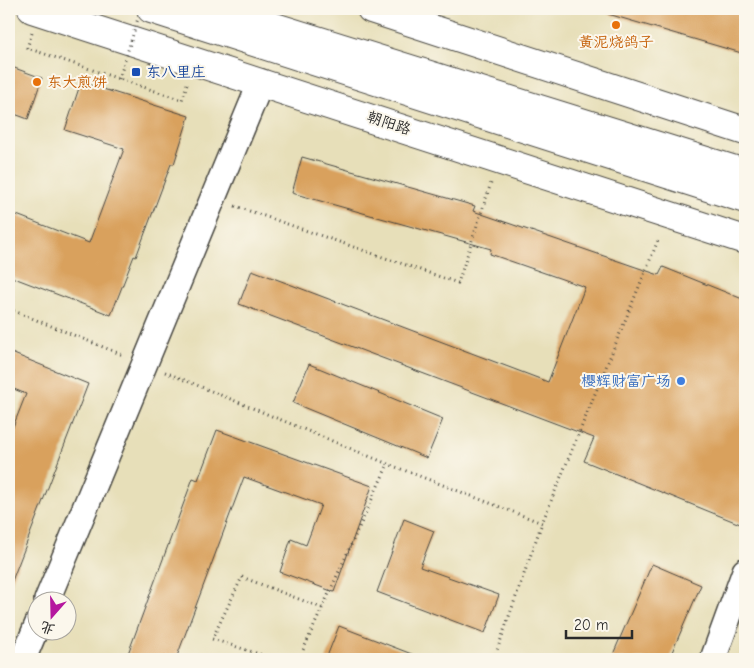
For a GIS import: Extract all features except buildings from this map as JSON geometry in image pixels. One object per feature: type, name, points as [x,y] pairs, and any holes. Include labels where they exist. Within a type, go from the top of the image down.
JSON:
[{"type":"main road","name":"朝阳路","points":[[32,9],[745,240]]},
{"type":"main road","points":[[151,9],[745,198]]},
{"type":"main road","points":[[217,9],[745,173]]},
{"type":"main road","points":[[371,9],[745,131]]},
{"type":"street","points":[[51,590],[261,82]]},
{"type":"street","points":[[713,659],[745,571]]},
{"type":"street","points":[[23,659],[31,640]]},
{"type":"path","points":[[119,79],[141,9]]},
{"type":"path","points":[[27,48],[182,100]]},
{"type":"path","points":[[213,198],[458,283],[499,159]]},
{"type":"path","points":[[494,659],[542,523],[669,215]]},
{"type":"path","points":[[9,309],[388,464],[542,523]]},
{"type":"path","points":[[298,659],[388,464]]},
{"type":"path","points":[[275,659],[212,639],[242,577],[322,608]]},
{"type":"place","name":"黄泥烧鸽子","points":[[616,25]]},
{"type":"place","name":"东八里庄","points":[[136,72]]},
{"type":"place","name":"东大煎饼","points":[[37,82]]},
{"type":"place","name":"樱辉财富广场","points":[[681,381]]}]
